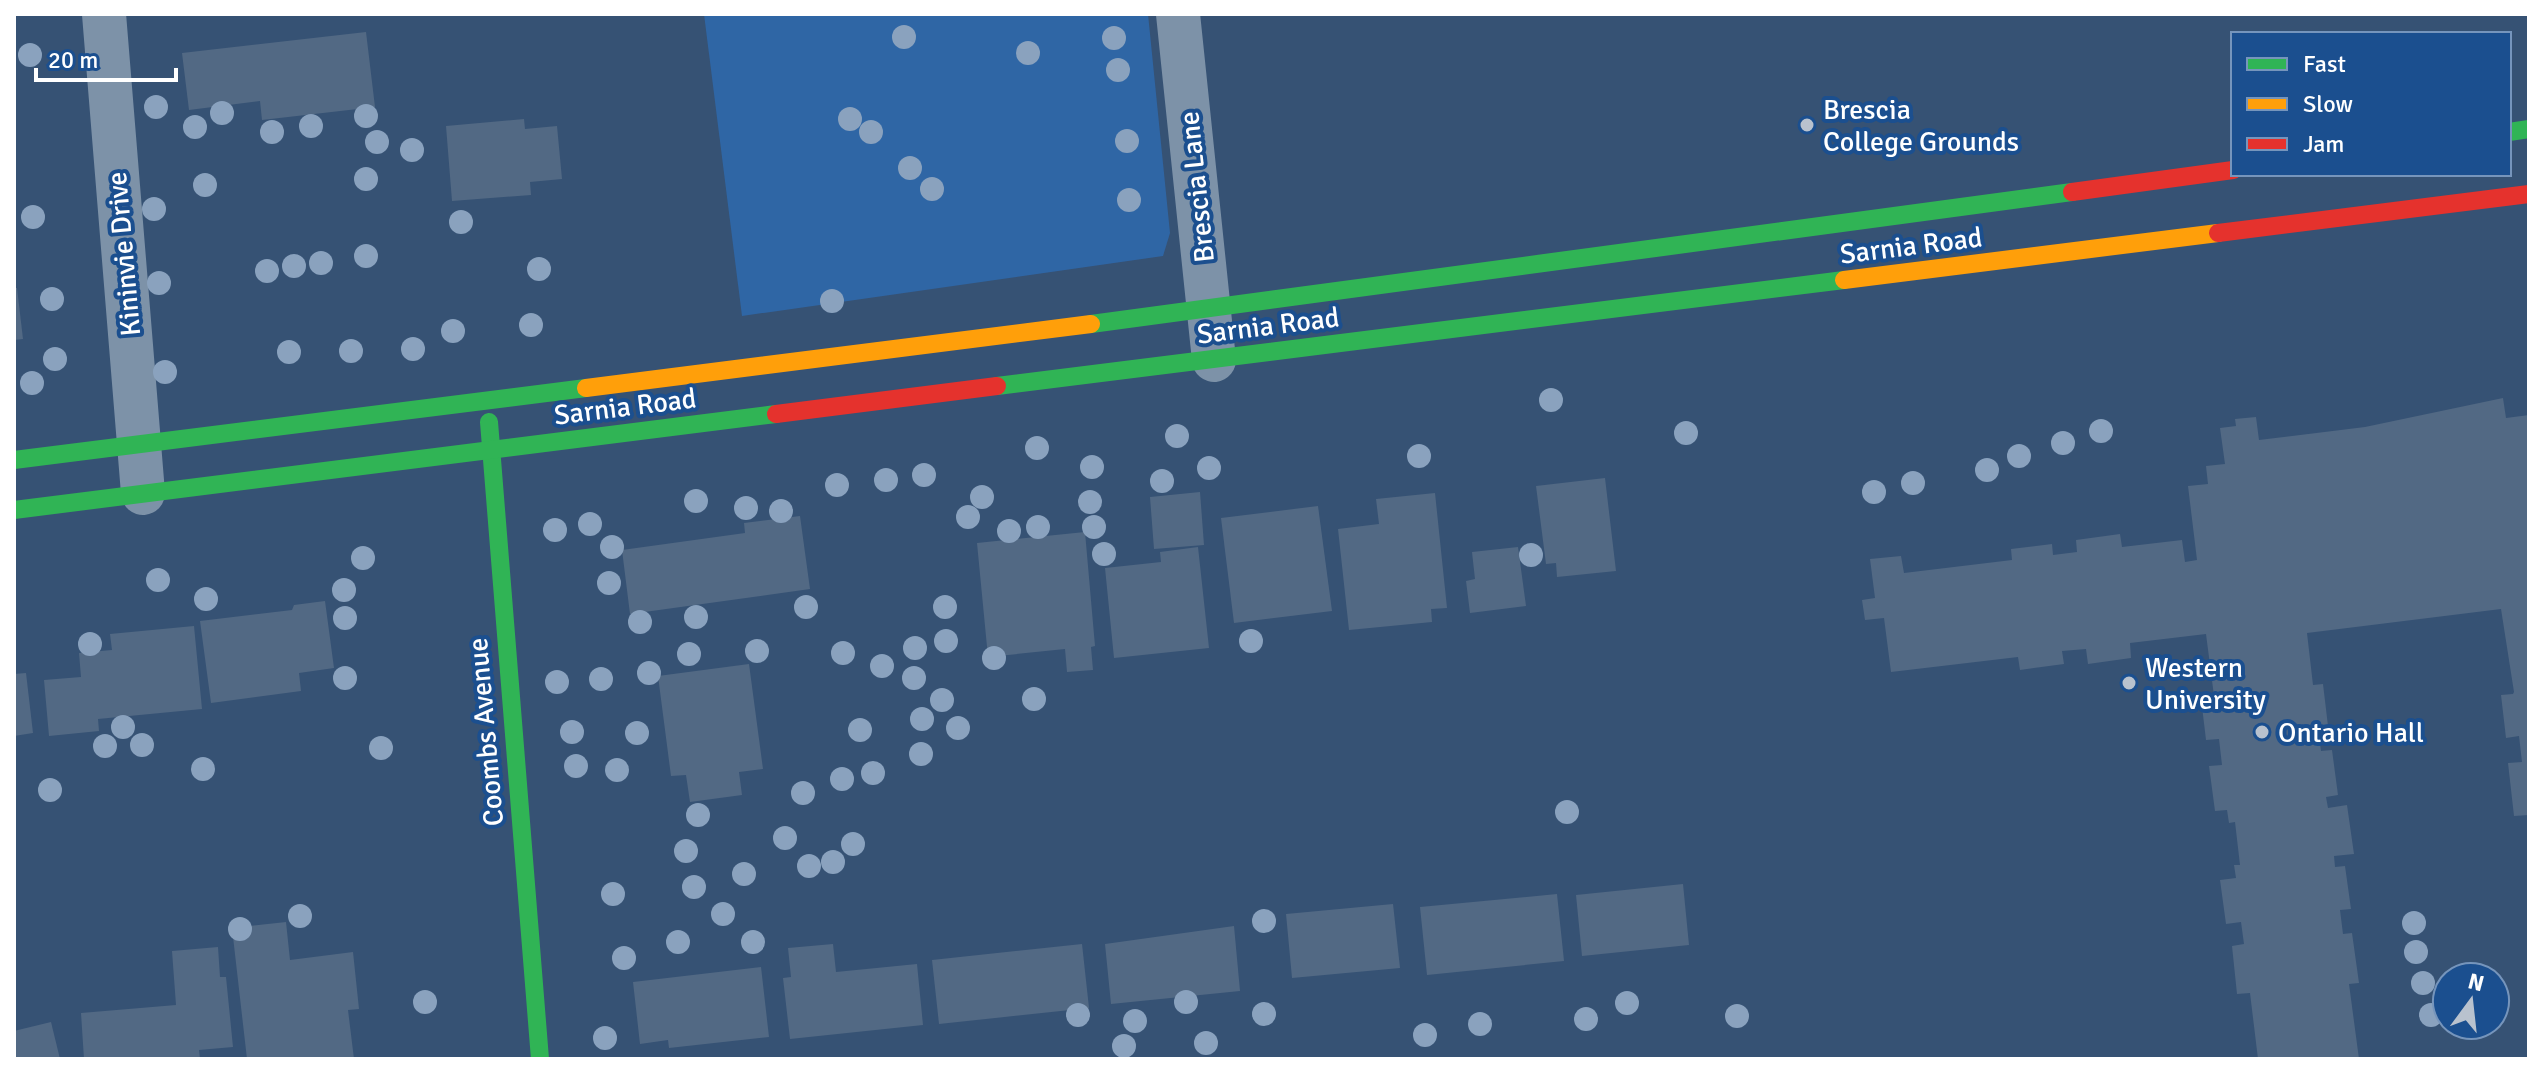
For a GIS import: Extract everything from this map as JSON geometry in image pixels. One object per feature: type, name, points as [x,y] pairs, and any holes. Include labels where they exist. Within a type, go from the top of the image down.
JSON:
[{"type":"main road","name":"Sarnia Road","points":[[14,460],[1209,309],[2231,170]]},
{"type":"main road","name":"Sarnia Road","points":[[14,510],[2529,194]]},
{"type":"main road","name":"Coombs Avenue","points":[[488,400],[540,1059]]},
{"type":"street","name":"Kininvie Drive","points":[[104,14],[143,493]]},
{"type":"street","name":"Brescia Lane","points":[[1178,14],[1214,360]]},
{"type":"shaded area","points":[[704,14],[1148,14],[1170,233],[1163,256],[742,316]]},
{"type":"building","points":[[366,32],[375,107],[262,120],[260,101],[189,110],[182,53]]},
{"type":"building","points":[[524,119],[525,129],[557,126],[562,179],[530,182],[531,195],[452,201],[446,126]]},
{"type":"building","points":[[14,288],[17,288],[23,339],[14,340]]},
{"type":"building","name":"Ontario Hall","points":[[2503,398],[2506,418],[2529,415],[2529,815],[2514,816],[2508,763],[2522,762],[2519,736],[2506,738],[2501,695],[2514,692],[2501,609],[2307,633],[2313,685],[2323,684],[2328,726],[2318,728],[2321,751],[2332,750],[2338,795],[2326,797],[2328,808],[2347,805],[2354,854],[2334,856],[2335,867],[2345,866],[2351,909],[2340,910],[2343,934],[2352,933],[2359,983],[2349,984],[2359,1059],[2258,1059],[2250,993],[2237,994],[2232,946],[2244,944],[2241,922],[2226,924],[2220,880],[2236,878],[2234,865],[2240,865],[2235,822],[2229,823],[2227,810],[2215,811],[2209,766],[2222,765],[2219,739],[2206,740],[2201,698],[2214,696],[2206,634],[2130,643],[2131,658],[2088,664],[2086,649],[2062,651],[2064,664],[2020,670],[2018,657],[1891,672],[1884,618],[1865,620],[1862,600],[1875,598],[1870,559],[1901,556],[1904,573],[2012,560],[2011,549],[2052,544],[2053,555],[2077,552],[2076,540],[2120,534],[2122,547],[2182,540],[2185,562],[2197,560],[2188,486],[2208,484],[2206,466],[2225,464],[2220,428],[2236,426],[2235,419],[2256,417],[2259,440],[2365,427]]},
{"type":"building","points":[[1605,478],[1616,571],[1557,577],[1556,563],[1546,564],[1536,486]]},
{"type":"building","points":[[1200,492],[1204,545],[1154,549],[1150,497]]},
{"type":"building","points":[[1435,493],[1447,608],[1431,609],[1432,622],[1349,630],[1338,529],[1379,524],[1376,499]]},
{"type":"building","points":[[1318,506],[1332,611],[1234,623],[1221,518]]},
{"type":"building","points":[[800,516],[810,589],[630,614],[622,550],[745,533],[744,523]]},
{"type":"building","points":[[1085,532],[1095,646],[1091,647],[1093,670],[1067,672],[1065,649],[988,657],[977,543]]},
{"type":"building","points":[[1198,547],[1209,648],[1114,658],[1105,568],[1161,562],[1160,552]]},
{"type":"building","points":[[1518,547],[1526,606],[1470,613],[1466,581],[1475,579],[1472,552]]},
{"type":"building","points":[[325,601],[334,668],[299,673],[301,691],[211,703],[200,621],[292,610],[294,605]]},
{"type":"building","points":[[194,626],[202,709],[98,719],[99,731],[49,736],[44,680],[81,677],[79,653],[112,650],[110,634]]},
{"type":"building","points":[[749,664],[763,769],[739,772],[742,795],[690,802],[686,775],[671,776],[658,676]]},
{"type":"building","points":[[26,673],[33,733],[14,736],[14,674]]},
{"type":"building","points":[[1683,884],[1689,945],[1582,956],[1576,895]]},
{"type":"building","points":[[1557,894],[1564,961],[1427,975],[1420,907]]},
{"type":"building","points":[[1393,904],[1400,968],[1292,978],[1286,914]]},
{"type":"building","points":[[286,922],[290,960],[353,952],[359,1009],[348,1010],[354,1059],[247,1059],[232,928]]},
{"type":"building","points":[[1234,926],[1240,991],[1111,1004],[1105,944]]},
{"type":"building","points":[[833,944],[836,972],[917,964],[923,1025],[790,1039],[783,978],[791,977],[788,948]]},
{"type":"building","points":[[1082,944],[1089,1008],[939,1024],[932,960]]},
{"type":"building","points":[[218,947],[220,977],[226,977],[233,1047],[199,1050],[200,1059],[84,1059],[81,1013],[176,1005],[172,951]]},
{"type":"building","points":[[761,967],[769,1037],[669,1048],[668,1040],[640,1044],[633,982]]},
{"type":"building","points":[[51,1022],[60,1059],[14,1059],[14,1031]]},
{"type":"traffic: fast","points":[[2511,132],[2529,129]]},
{"type":"traffic: fast","points":[[1091,324],[2072,192]]},
{"type":"traffic: fast","points":[[997,386],[1844,280]]},
{"type":"traffic: fast","points":[[14,460],[586,388]]},
{"type":"traffic: fast","points":[[14,510],[776,414]]},
{"type":"traffic: fast","points":[[489,422],[540,1059]]},
{"type":"traffic: slow","points":[[1844,280],[2218,233]]},
{"type":"traffic: slow","points":[[586,388],[1091,324]]},
{"type":"traffic: jam","points":[[2072,192],[2231,170]]},
{"type":"traffic: jam","points":[[2218,233],[2529,194]]},
{"type":"traffic: jam","points":[[776,414],[997,386]]},
{"type":"place","name":"Brescia College Grounds","points":[[1807,125]]},
{"type":"place","name":"Western University","points":[[2129,683]]},
{"type":"place","name":"Ontario Hall","points":[[2262,732]]}]
